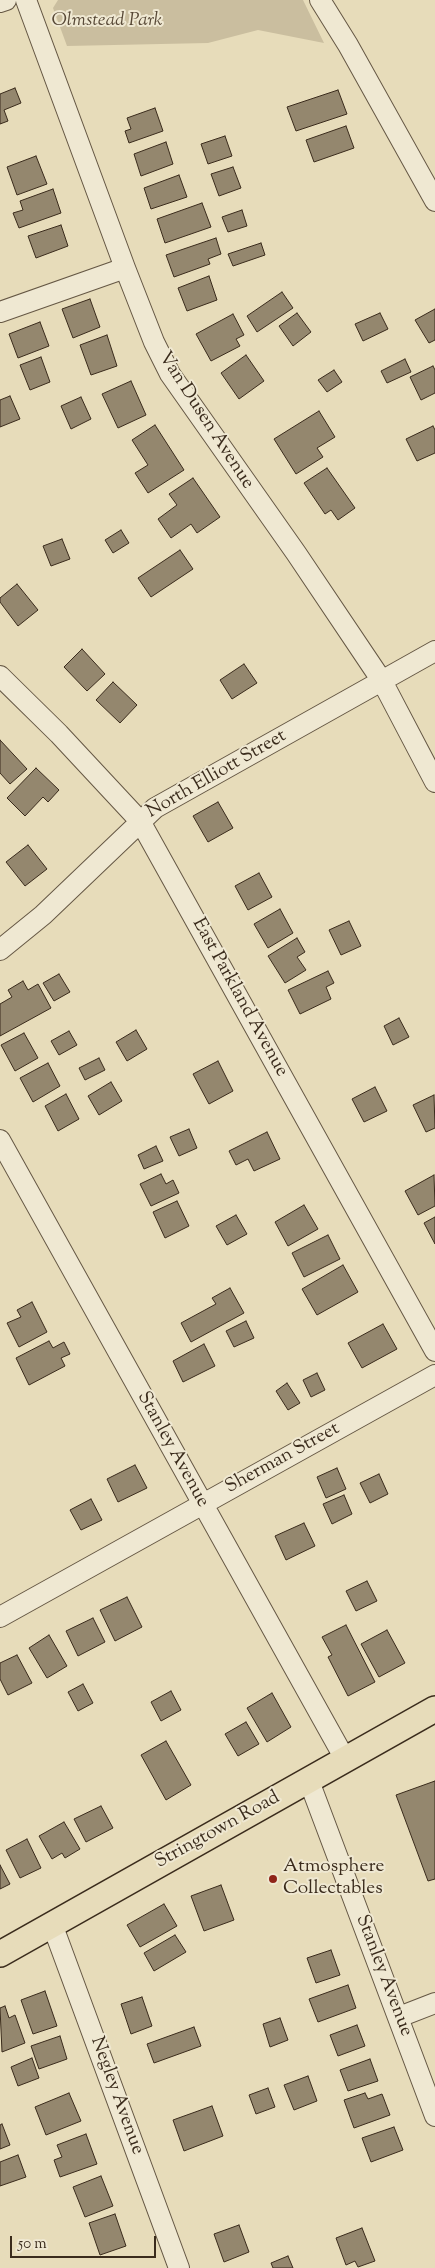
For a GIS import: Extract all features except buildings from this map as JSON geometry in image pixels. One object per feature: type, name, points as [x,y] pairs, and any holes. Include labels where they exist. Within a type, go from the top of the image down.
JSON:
[{"type":"main road","name":"Stringtown Road","points":[[0,1954],[435,1709]]},
{"type":"street","points":[[0,2],[6,0]]},
{"type":"street","name":"Van Dusen Avenue","points":[[26,0],[125,268],[154,342],[170,374],[382,681],[435,782]]},
{"type":"street","points":[[320,0],[348,45],[435,201]]},
{"type":"street","points":[[0,312],[125,268]]},
{"type":"street","name":"North Elliott Street","points":[[0,950],[43,915],[155,808],[435,651]]},
{"type":"street","name":"East Parkland Avenue","points":[[0,676],[59,734],[140,821],[435,1351]]},
{"type":"street","name":"Stanley Avenue","points":[[0,1140],[345,1759]]},
{"type":"street","name":"Sherman Street","points":[[0,1617],[435,1375]]},
{"type":"street","name":"Stanley Avenue","points":[[309,1781],[435,2116]]},
{"type":"street","name":"Negley Avenue","points":[[52,1924],[179,2268]]},
{"type":"street","points":[[399,2017],[435,2003]]},
{"type":"green space","name":"Olmstead Park","points":[[58,0],[303,0],[324,43],[258,30],[208,43],[67,46],[53,8]]},
{"type":"place","name":"Atmosphere Collectables","points":[[273,1879]]}]
